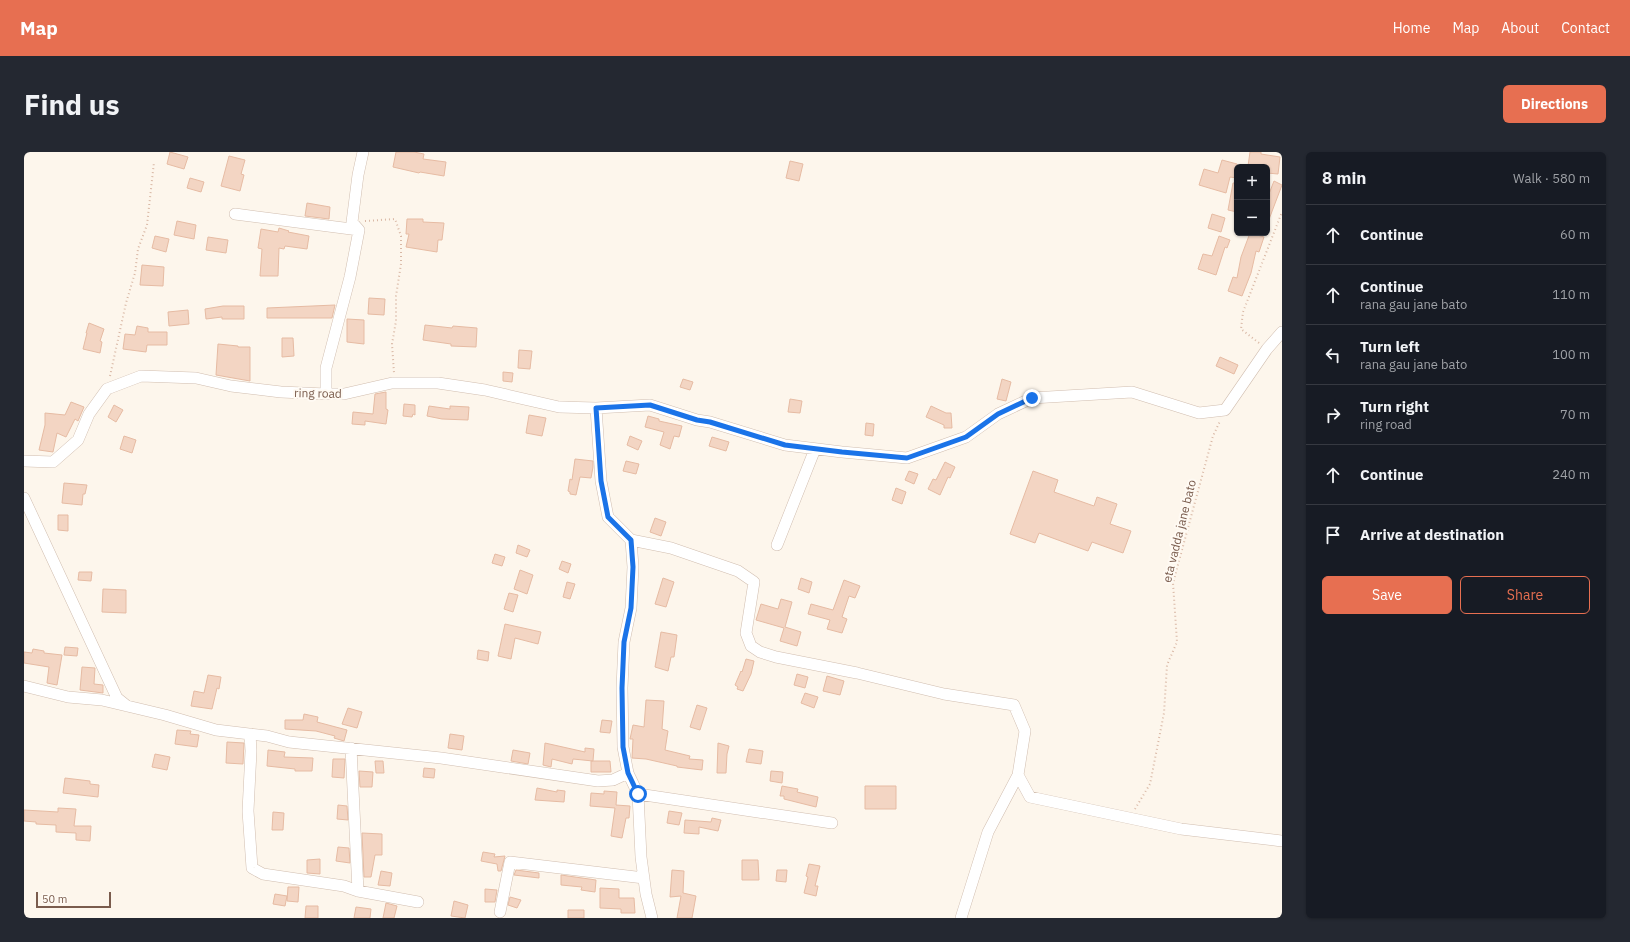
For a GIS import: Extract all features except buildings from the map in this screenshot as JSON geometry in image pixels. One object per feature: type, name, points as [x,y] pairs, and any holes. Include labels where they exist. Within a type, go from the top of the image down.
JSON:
[{"type":"street","points":[[326,394],[326,368],[350,277],[356,226],[358,175],[363,152]]},
{"type":"street","points":[[235,214],[356,226]]},
{"type":"street","points":[[1225,410],[1267,349],[1282,332]]},
{"type":"street","name":"ring road","points":[[107,389],[141,376],[196,378],[231,386],[281,392],[326,394],[344,394],[392,383],[438,383],[485,390],[559,407],[596,408],[650,405],[785,445],[907,458],[966,437],[998,414],[1032,398],[1132,392],[1200,413],[1225,410]]},
{"type":"street","points":[[24,462],[53,462],[78,440],[89,414],[107,389]]},
{"type":"street","points":[[596,408],[601,481],[608,517],[631,540],[671,548],[738,571],[754,582],[746,633],[751,646],[760,652],[776,657],[857,672],[944,694],[1014,705],[1026,731],[1018,774],[988,832],[961,918]]},
{"type":"street","points":[[777,545],[815,448]]},
{"type":"street","points":[[24,498],[117,698],[128,707]]},
{"type":"street","points":[[631,540],[633,574],[631,608],[624,642],[622,688],[623,747],[628,773],[638,794],[641,857],[652,918]]},
{"type":"street","points":[[24,686],[68,697],[102,700],[165,715],[216,730],[250,734],[289,742],[441,758],[598,781],[614,780],[628,773]]},
{"type":"street","points":[[250,734],[251,751],[248,811],[252,868],[263,874],[344,886],[358,891],[418,902]]},
{"type":"street","points":[[351,748],[358,891]]},
{"type":"street","points":[[1018,774],[1030,797],[1181,829],[1282,841]]},
{"type":"street","points":[[638,794],[832,823]]},
{"type":"street","points":[[500,912],[510,862],[644,878]]},
{"type":"path","points":[[107,389],[126,303],[135,273],[138,249],[147,225],[154,162]]},
{"type":"path","points":[[1267,349],[1241,329],[1243,312],[1282,212]]},
{"type":"path","points":[[356,226],[395,219],[401,236],[401,264],[396,296],[396,321],[392,344],[395,379],[392,383]]},
{"type":"path","name":"eta vadda jane bato","points":[[1129,818],[1150,784],[1164,713],[1168,666],[1177,642],[1173,583],[1213,436],[1225,410]]},
{"type":"route","points":[[638,794],[628,773],[623,747],[622,688],[624,642],[631,608],[633,567],[631,540],[608,517],[601,481],[596,408],[650,405],[785,445],[907,458],[966,437],[998,414],[1032,398]]}]
